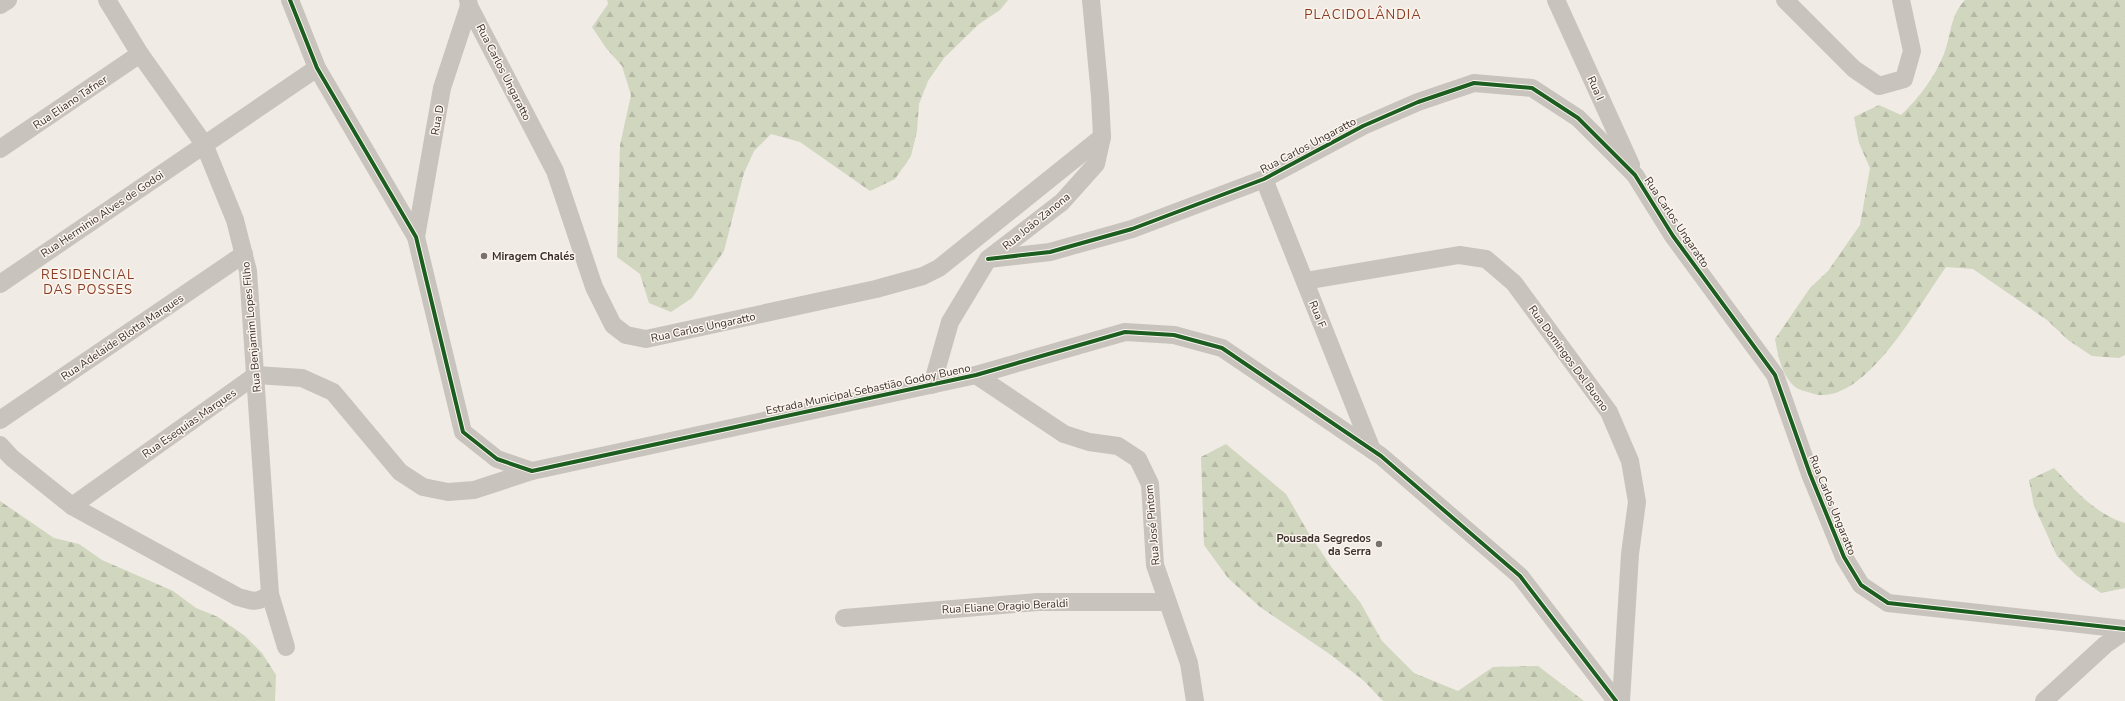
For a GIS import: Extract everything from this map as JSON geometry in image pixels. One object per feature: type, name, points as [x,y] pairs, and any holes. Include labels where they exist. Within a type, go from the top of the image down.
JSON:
[{"type":"street","points":[[0,5],[8,0]]},
{"type":"street","name":"Rua Benjamim Lopes Filho","points":[[107,0],[140,54],[204,144],[235,220],[248,271],[270,594],[286,647]]},
{"type":"street","name":"Estrada Municipal Sebastião Godoy Bueno","points":[[290,0],[317,68],[416,237],[463,432],[497,459],[532,470],[976,375],[1125,332],[1174,335],[1222,348],[1372,450],[1520,576],[1616,701]]},
{"type":"street","name":"Rua João Zanona","points":[[932,385],[950,322],[988,259],[1062,202],[1096,164],[1102,137],[1100,96],[1091,0]]},
{"type":"street","name":"Rua I","points":[[1556,0],[1635,175]]},
{"type":"street","points":[[1785,0],[1854,69],[1879,86],[1904,79],[1912,52],[1901,0]]},
{"type":"street","name":"Rua Carlos Ungaratto","points":[[469,3],[555,171],[594,287],[613,325],[626,336],[646,339],[876,289],[922,276],[939,268],[1102,137]]},
{"type":"street","name":"Rua D","points":[[416,237],[442,88],[469,3]]},
{"type":"street","name":"Rua Eliano Tafner","points":[[0,149],[140,54]]},
{"type":"street","name":"Rua Herminio Alves de Godoi","points":[[0,284],[317,68]]},
{"type":"street","name":"Rua Carlos Ungaratto","points":[[988,259],[1050,252],[1132,229],[1264,179],[1363,126],[1418,102],[1474,83],[1532,88],[1578,118],[1635,175],[1674,236],[1775,375],[1810,474],[1844,558],[1861,585],[1888,603],[2125,630]]},
{"type":"street","name":"Rua F","points":[[1264,179],[1372,450]]},
{"type":"street","name":"Rua Adelaide Blotta Marques","points":[[0,420],[244,254]]},
{"type":"street","name":"Rua Domingos Del Buono","points":[[1305,281],[1459,255],[1486,259],[1518,289],[1609,412],[1630,461],[1637,502],[1630,554],[1621,701]]},
{"type":"street","points":[[256,375],[302,378],[333,392],[400,472],[423,487],[448,492],[474,490],[532,470]]},
{"type":"street","name":"Rua Esequias Marques","points":[[72,506],[256,375]]},
{"type":"street","name":"Rua José Pintom","points":[[976,375],[1064,434],[1089,442],[1118,446],[1138,459],[1150,484],[1155,565],[1189,663],[1195,701]]},
{"type":"street","points":[[0,445],[12,458],[72,506],[238,597],[252,601],[260,601],[270,594]]},
{"type":"street","name":"Rua Eliane Oragio Beraldi","points":[[844,618],[1038,602],[1167,602]]},
{"type":"street","points":[[2044,701],[2125,630]]},
{"type":"green space","points":[[607,0],[1008,0],[1000,10],[979,24],[944,58],[928,81],[919,104],[917,131],[911,156],[895,179],[870,191],[800,142],[771,134],[754,151],[744,173],[724,251],[692,298],[671,312],[649,303],[640,274],[617,257],[620,145],[631,95],[622,66],[606,48],[592,27],[608,4]]},
{"type":"green space","points":[[1965,0],[2125,0],[2125,355],[2119,358],[2092,356],[2068,340],[2047,320],[1973,269],[1946,267],[1905,328],[1868,372],[1848,387],[1828,395],[1799,389],[1794,386],[1783,370],[1775,339],[1810,288],[1828,271],[1860,225],[1870,168],[1859,143],[1854,117],[1879,105],[1901,115],[1908,108],[1926,87],[1936,71],[1944,54],[1956,12]]},
{"type":"green space","points":[[1226,444],[1286,494],[1308,532],[1332,568],[1360,602],[1382,641],[1414,673],[1458,691],[1493,667],[1538,666],[1584,701],[1383,701],[1364,681],[1331,655],[1260,607],[1228,578],[1204,545],[1201,457]]},
{"type":"green space","points":[[2054,468],[2078,493],[2104,514],[2125,523],[2125,588],[2101,593],[2077,576],[2057,556],[2034,506],[2029,480]]},
{"type":"green space","points":[[0,501],[54,538],[79,544],[102,560],[173,591],[196,608],[218,617],[245,636],[262,653],[276,675],[275,701],[0,701]]},
{"type":"cycle path","points":[[290,0],[317,68],[416,237],[463,432],[497,459],[532,471],[976,375],[1125,332],[1174,335],[1222,348],[1381,456],[1520,576],[1616,701]]},
{"type":"cycle path","points":[[988,259],[1050,252],[1132,229],[1264,179],[1363,126],[1418,102],[1474,83],[1532,88],[1578,118],[1635,175],[1673,236],[1775,375],[1810,474],[1844,557],[1861,585],[1888,603],[2125,629]]},
{"type":"place","name":"Miragem Chalés","points":[[484,256]]},
{"type":"place","name":"Pousada Segredos da Serra","points":[[1379,544]]},
{"type":"district","name":"PLACIDOLÂNDIA","points":[[1363,14]]},
{"type":"district","name":"RESIDENCIAL DAS POSSES","points":[[88,282]]}]
